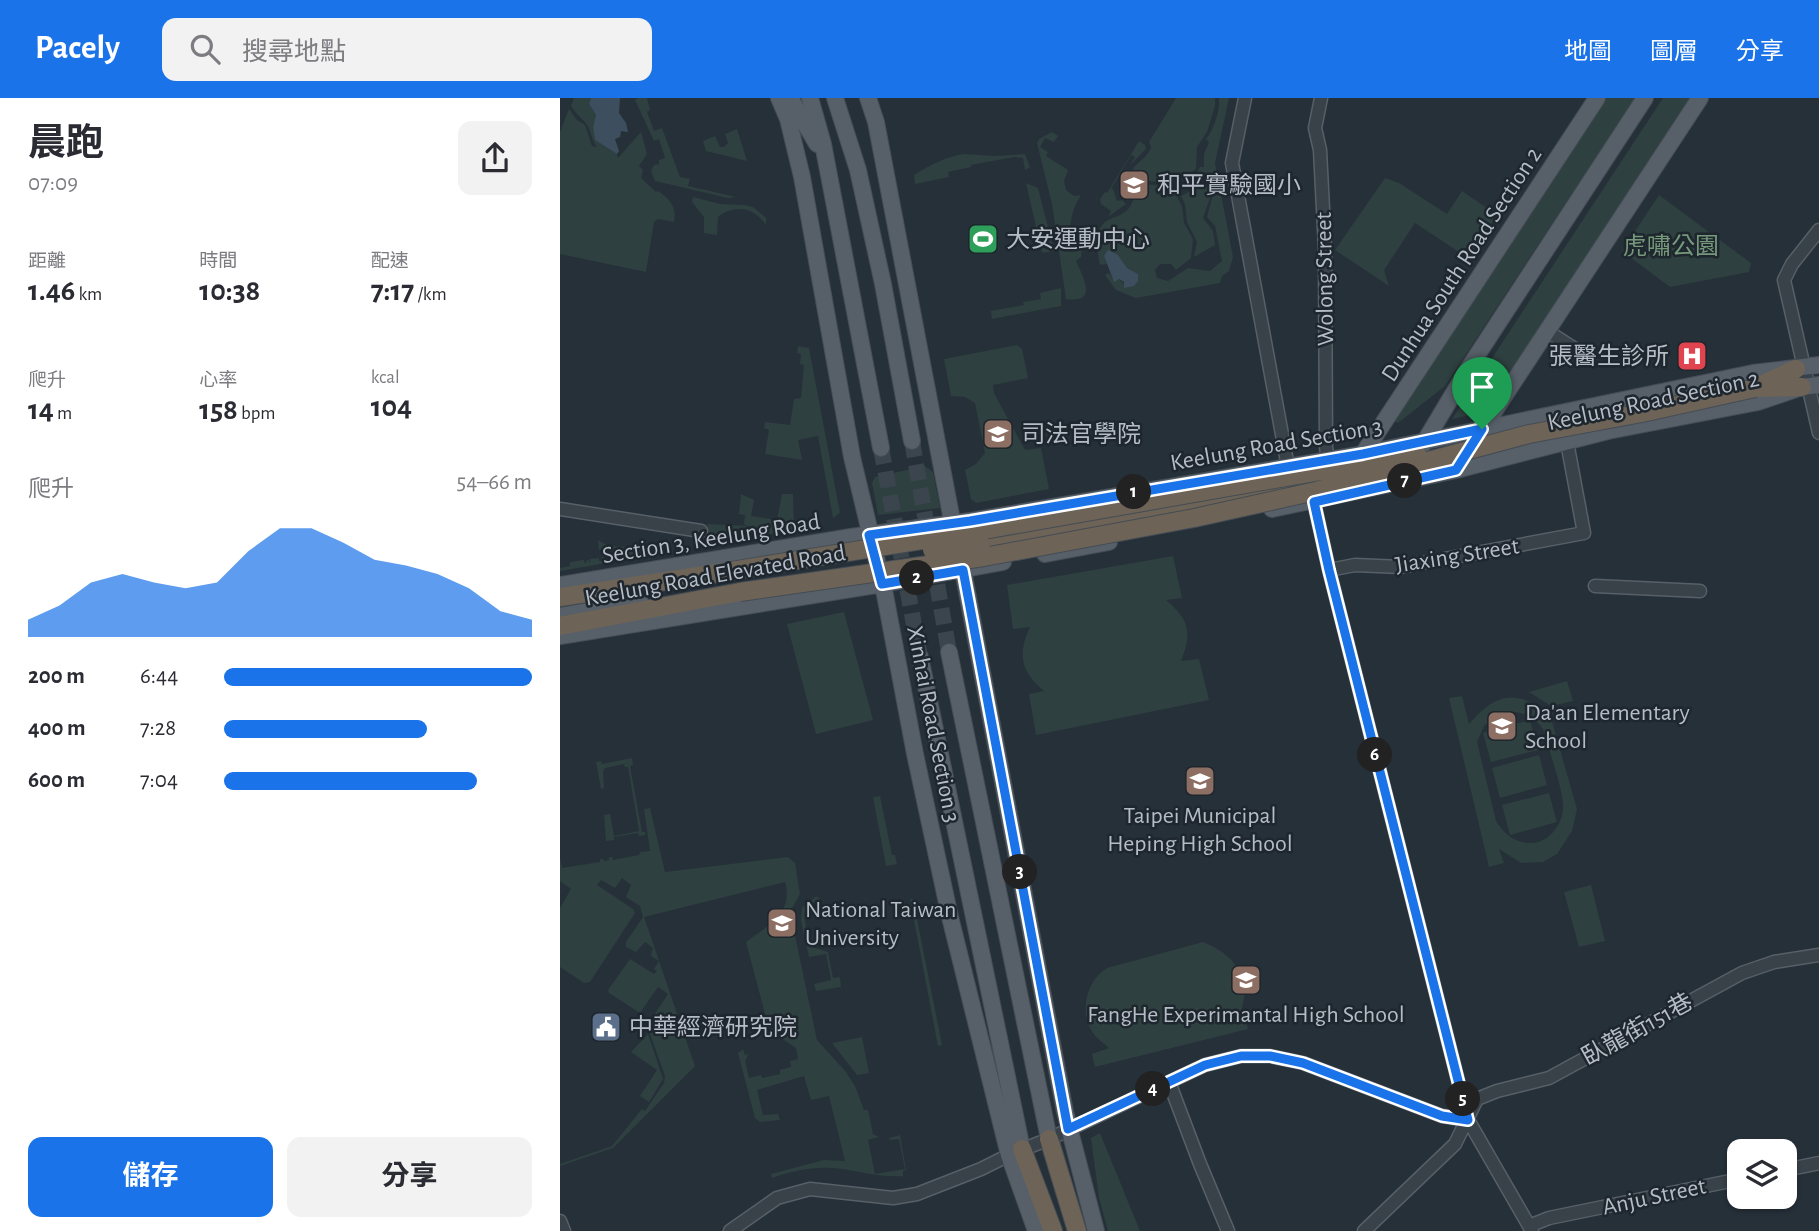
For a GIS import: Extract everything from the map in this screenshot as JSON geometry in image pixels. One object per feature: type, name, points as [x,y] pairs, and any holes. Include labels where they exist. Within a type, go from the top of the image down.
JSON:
[{"type":"highway","name":"Keelung Road Elevated Road","points":[[560,626],[740,592],[984,558],[1181,520],[1455,461],[1529,434],[1755,388],[1806,367]]},
{"type":"highway","name":"Keelung Road Elevated Road","points":[[1755,388],[1810,386]]},
{"type":"highway","points":[[740,592],[1266,491],[1359,470],[1422,447]]},
{"type":"highway","name":"Keelung Road Elevated Road","points":[[560,597],[978,531],[1408,454],[1455,461]]},
{"type":"highway","points":[[731,571],[981,544]]},
{"type":"highway","points":[[1049,1139],[1077,1231]]},
{"type":"highway","points":[[1015,1152],[1053,1231]]},
{"type":"main road","name":"Xinhai Road Section 3","points":[[779,98],[788,119],[802,177],[852,457],[882,584],[950,917],[1036,1231]]},
{"type":"main road","points":[[790,98],[816,142],[828,176]]},
{"type":"main road","points":[[810,98],[823,144],[881,448]]},
{"type":"main road","points":[[835,98],[858,170]]},
{"type":"main road","points":[[848,98],[858,170],[883,284],[912,441]]},
{"type":"main road","points":[[868,98],[887,176],[1068,1129],[1096,1231]]},
{"type":"main road","name":"Dunhua South Road Section 2","points":[[1363,454],[1597,98]]},
{"type":"main road","points":[[1382,486],[1406,470],[1422,447],[1470,366],[1645,98]]},
{"type":"main road","points":[[560,636],[963,570],[1314,502],[1382,486],[1455,461],[1482,429],[1700,98]]},
{"type":"main road","name":"Keelung Road Section 2","points":[[1482,429],[1753,373],[1806,367]]},
{"type":"main road","name":"Keelung Road Section 2","points":[[1455,461],[1567,442],[1608,431],[1758,402],[1810,386]]},
{"type":"main road","name":"Keelung Road Section 3","points":[[869,535],[1363,454],[1422,447],[1482,429]]},
{"type":"main road","name":"Section 3, Keelung Road","points":[[560,585],[869,535]]},
{"type":"main road","points":[[560,616],[877,564]]},
{"type":"main road","points":[[949,652],[1049,1139]]},
{"type":"main road","name":"Xinhai Road Section 3","points":[[920,657],[1017,1126],[1015,1152]]},
{"type":"street","points":[[1245,98],[1232,163],[1288,467]]},
{"type":"street","name":"Wolong Street","points":[[1321,98],[1315,128],[1320,150],[1325,248],[1328,460]]},
{"type":"street","points":[[1819,230],[1784,280],[1819,433]]},
{"type":"street","points":[[1547,331],[1589,358]]},
{"type":"street","name":"Jiaxing Street","points":[[1329,570],[1355,565],[1401,567],[1584,533],[1567,442]]},
{"type":"street","points":[[1314,502],[1468,1120],[1531,1228]]},
{"type":"street","points":[[560,509],[701,531]]},
{"type":"street","points":[[1595,586],[1700,590]]},
{"type":"street","name":"臥龍街151巷","points":[[1468,1120],[1477,1099],[1549,1078],[1742,973],[1774,962],[1819,955]]},
{"type":"street","points":[[730,1231],[777,1198],[810,1189],[893,1198],[917,1194],[1049,1139],[1205,1065],[1241,1056],[1270,1056],[1303,1063],[1442,1116],[1468,1120]]},
{"type":"street","points":[[1169,1082],[1199,1164],[1228,1231]]},
{"type":"street","points":[[1364,1231],[1455,1144],[1468,1120]]},
{"type":"street","points":[[1797,1168],[1819,1163]]},
{"type":"street","name":"Anju Street","points":[[1531,1228],[1549,1218],[1727,1182]]},
{"type":"street","points":[[560,1221],[564,1231]]},
{"type":"green space","points":[[574,98],[591,98],[589,104],[596,115],[593,127],[595,140],[617,154],[618,158],[641,132],[647,154],[639,166],[643,170],[641,178],[672,204],[674,222],[658,219],[654,222],[646,272],[560,254],[560,132],[569,109],[577,120],[585,125],[592,146],[597,147],[587,125],[571,106]]},
{"type":"green space","points":[[647,98],[650,110],[647,112],[654,131],[662,128],[680,177],[690,179],[688,186],[736,197],[728,198],[655,181],[651,171],[654,165],[659,164],[659,160],[665,158],[659,139],[654,141],[635,100]]},
{"type":"green space","points":[[1176,98],[1215,98],[1207,132],[1197,147],[1196,169],[1171,182],[1140,183],[1127,199],[1124,195],[1131,172],[1148,153],[1151,147],[1149,142]]},
{"type":"green space","points":[[1219,98],[1229,98],[1215,163],[1233,257],[1229,271],[1222,276],[1220,283],[1136,298],[1116,290],[1105,275],[1109,273],[1114,281],[1119,279],[1125,285],[1138,281],[1138,274],[1127,268],[1118,255],[1104,256],[1107,264],[1100,265],[1097,248],[1099,231],[1105,222],[1127,211],[1139,190],[1145,186],[1171,186],[1182,206],[1184,223],[1193,239],[1191,258],[1176,270],[1171,264],[1160,264],[1155,270],[1157,278],[1168,281],[1188,268],[1210,271],[1222,261],[1215,226],[1207,217],[1212,198],[1211,183],[1208,178],[1196,174],[1200,167],[1204,167],[1204,154],[1209,142],[1206,139],[1216,120]]},
{"type":"green space","points":[[1607,98],[1635,98],[1445,386],[1398,423],[1394,421]]},
{"type":"green space","points":[[1663,98],[1692,98],[1484,412],[1452,419]]},
{"type":"green space","points":[[737,129],[747,161],[706,151],[703,141],[715,136],[720,147],[724,147],[728,143],[725,134]]},
{"type":"green space","points":[[1052,132],[1058,136],[1054,142],[1045,138],[1040,147],[1048,152],[1046,156],[1068,170],[1064,181],[1066,190],[1074,196],[1081,195],[1073,212],[1070,236],[1071,243],[1077,243],[1082,248],[1081,257],[1076,261],[1086,293],[1076,299],[1066,299],[1052,204],[1037,143]]},
{"type":"green space","points":[[1139,141],[1146,149],[1129,166],[1135,157],[1131,155],[1111,189],[1117,201],[1122,200],[1126,204],[1108,217],[1111,211],[1101,204],[1100,199],[1107,193]]},
{"type":"green space","points":[[964,154],[1025,154],[1030,167],[1025,170],[1023,158],[1014,157],[971,165],[948,172],[949,177],[915,184],[914,175],[938,162]]},
{"type":"green space","points":[[1385,178],[1399,183],[1447,214],[1462,191],[1497,215],[1468,258],[1415,223],[1384,270],[1389,286],[1335,250]]},
{"type":"green space","points":[[1026,183],[1038,188],[1054,251],[1042,253]]},
{"type":"green space","points":[[1209,186],[1210,198],[1203,218],[1213,231],[1215,245],[1194,257],[1197,242],[1187,222],[1181,196],[1196,188]]},
{"type":"green space","name":"虎嘯公園","points":[[1659,195],[1751,263],[1749,272],[1670,287],[1622,251]]},
{"type":"green space","points":[[693,197],[720,204],[753,207],[766,218],[766,225],[756,214],[737,209],[718,217],[717,235],[704,233],[704,217],[692,202]]},
{"type":"green space","points":[[1061,288],[1061,306],[992,319],[991,311],[1024,305],[1023,302],[1041,299],[1040,293]]},
{"type":"green space","name":"司法官學院","points":[[1017,345],[1022,349],[1028,378],[993,385],[994,393],[1025,450],[1041,448],[1049,489],[976,503],[971,499],[965,470],[976,464],[985,453],[975,403],[965,397],[951,396],[944,359]]},
{"type":"green space","points":[[798,346],[809,348],[840,513],[833,518],[818,436],[798,440],[802,460],[765,454],[769,430],[764,428],[765,422],[790,425],[794,399],[801,398],[804,365],[800,364]]},
{"type":"green space","points":[[925,466],[933,472],[940,508],[878,515],[872,483],[875,477]]},
{"type":"green space","points":[[741,494],[754,500],[751,516],[777,520],[782,494],[793,494],[794,530],[712,544],[707,524],[747,526],[744,524],[745,515],[739,514]]},
{"type":"green space","points":[[598,540],[610,546],[647,552],[624,557],[624,560],[560,571],[560,568],[570,566],[570,562],[584,560],[585,564],[588,559],[590,563],[590,559],[610,559],[609,549],[599,550]]},
{"type":"green space","points":[[1173,556],[1182,598],[1166,600],[1180,614],[1187,628],[1187,642],[1181,661],[1199,659],[1209,700],[1036,735],[1029,694],[1044,691],[1026,670],[1023,646],[1030,627],[1013,629],[1007,585]]},
{"type":"green space","points":[[844,612],[873,720],[816,734],[787,624]]},
{"type":"green space","points":[[1567,681],[1573,701],[1551,706],[1529,692]]},
{"type":"green space","points":[[1462,696],[1469,724],[1488,706],[1510,697],[1535,704],[1551,718],[1577,809],[1572,831],[1557,854],[1543,862],[1521,863],[1499,849],[1504,863],[1489,867],[1449,698]],"holes":[[[1506,711],[1533,718],[1544,731],[1558,779],[1563,805],[1561,819],[1554,831],[1538,842],[1525,843],[1515,839],[1506,834],[1496,821],[1477,742],[1484,726],[1492,718]]]},
{"type":"green space","points":[[1530,720],[1538,750],[1491,762],[1483,733]]},
{"type":"green space","points":[[1539,755],[1547,785],[1500,798],[1492,768]]},
{"type":"green space","points":[[632,758],[633,765],[630,766],[642,832],[645,832],[645,835],[639,836],[638,833],[606,841],[604,815],[610,814],[614,836],[639,831],[628,767],[624,764],[605,768],[604,788],[601,789],[596,762],[601,761],[602,764]]},
{"type":"green space","points":[[1549,793],[1557,822],[1510,835],[1502,805]]},
{"type":"green space","points":[[880,796],[892,855],[895,855],[897,864],[886,866],[873,797]]},
{"type":"green space","points":[[650,808],[665,872],[788,857],[795,863],[800,894],[790,912],[817,1040],[846,1072],[855,1086],[864,1110],[868,1110],[873,1134],[879,1137],[868,1140],[875,1174],[905,1169],[899,1139],[889,1138],[900,1135],[906,1170],[903,1171],[903,1176],[885,1176],[824,1168],[802,1170],[772,1178],[771,1174],[824,1160],[845,1161],[829,1096],[811,1100],[804,1076],[757,1090],[763,1115],[778,1114],[780,1120],[760,1122],[755,1118],[738,1053],[743,1049],[745,1055],[749,1054],[745,1061],[749,1078],[780,1074],[780,1070],[791,1067],[790,1061],[798,1059],[796,1048],[775,1034],[783,1023],[776,1017],[768,1025],[746,942],[777,918],[786,902],[785,882],[644,917],[695,1066],[613,1148],[560,1166],[612,1146],[642,1109],[645,1111],[664,1083],[665,1076],[649,1031],[652,1026],[650,1021],[668,994],[658,987],[640,1013],[608,990],[630,959],[654,974],[659,961],[651,956],[653,948],[645,942],[636,952],[626,947],[626,942],[643,917],[640,906],[626,897],[631,885],[622,878],[615,888],[601,880],[597,885],[635,913],[590,982],[584,983],[560,967],[560,908],[571,889],[560,881],[560,858],[562,868],[650,851],[644,809]]},
{"type":"green space","points":[[1591,885],[1605,941],[1579,947],[1564,892]]},
{"type":"green space","points":[[815,897],[820,900],[811,903],[804,913],[807,937],[812,947],[828,952],[833,978],[840,977],[841,987],[816,991],[814,984],[831,980],[826,954],[809,957],[801,921],[802,908]]},
{"type":"green space","points":[[910,899],[913,899],[942,1045],[938,1046]]},
{"type":"green space","points":[[1203,942],[1226,955],[1241,974],[1244,996],[1235,1022],[1245,1019],[1248,1029],[1095,1067],[1092,1054],[1109,1048],[1093,1033],[1086,1016],[1090,989],[1100,974],[1107,968]]},
{"type":"green space","points":[[648,1034],[663,1079],[649,1102],[640,1096],[657,1070],[631,1052]]},
{"type":"green space","points":[[862,1037],[869,1073],[857,1075],[832,1043]]},
{"type":"green space","points":[[1100,1133],[1140,1231],[1108,1231],[1099,1198],[1091,1138]]},
{"type":"water","points":[[591,98],[620,98],[619,113],[628,132],[621,131],[620,137],[615,139],[619,151],[617,154],[595,140],[593,127],[596,115],[589,104]]},
{"type":"water","points":[[1108,250],[1118,255],[1127,268],[1138,274],[1138,281],[1134,286],[1124,288],[1124,282],[1119,279],[1114,282],[1104,256]]},
{"type":"tunnel","points":[[912,441],[929,539]]},
{"type":"tunnel","points":[[881,448],[920,657]]},
{"type":"tunnel","points":[[933,561],[949,652]]},
{"type":"place","name":"和平實驗國小","points":[[1134,185]]},
{"type":"place","name":"大安運動中心","points":[[983,239]]},
{"type":"place","name":"張醫生診所","points":[[1692,356]]},
{"type":"place","name":"司法官學院","points":[[998,434]]},
{"type":"place","name":"Da'an Elementary School","points":[[1502,726]]},
{"type":"place","name":"Taipei Municipal Heping High School","points":[[1200,781]]},
{"type":"place","name":"National Taiwan University","points":[[782,923]]},
{"type":"place","name":"FangHe Experimantal High School","points":[[1246,980]]},
{"type":"place","name":"中華經濟研究院","points":[[606,1027]]},
{"type":"route","points":[[1482,429],[1456,470],[1314,502],[1468,1120],[1442,1116],[1303,1063],[1270,1056],[1241,1056],[1205,1065],[1068,1129],[963,570],[882,584],[869,535],[970,521],[1363,454],[1482,429]]}]
